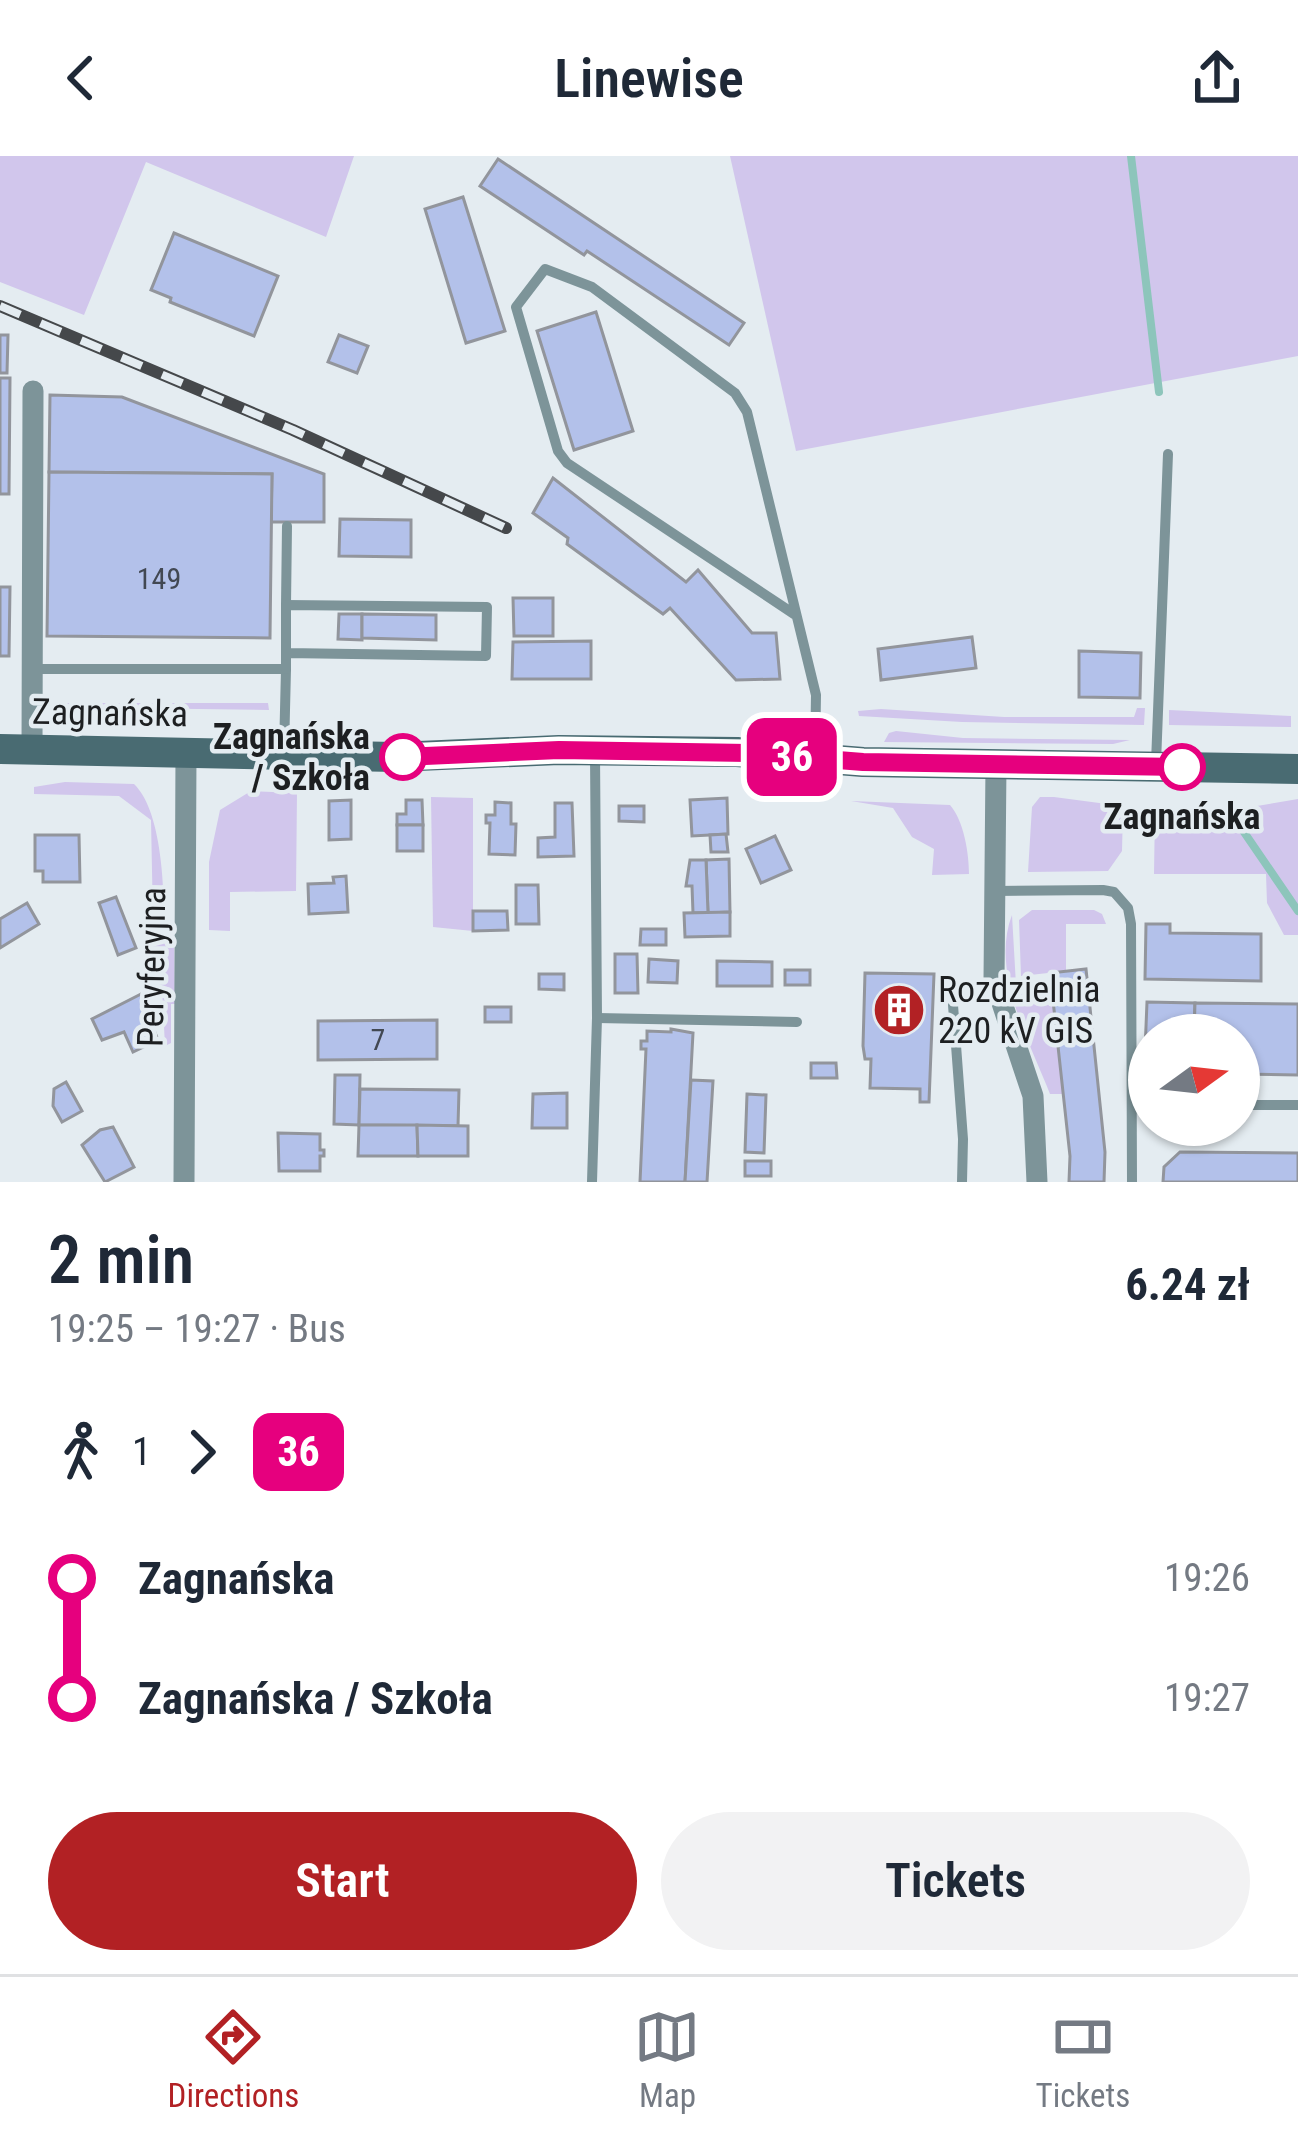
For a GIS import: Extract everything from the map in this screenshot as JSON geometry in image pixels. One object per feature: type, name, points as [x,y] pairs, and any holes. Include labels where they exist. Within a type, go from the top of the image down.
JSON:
[{"type":"street","points":[[32,750],[33,392]]},
{"type":"street","name":"Zagnańska","points":[[0,749],[395,758],[595,750],[1298,769]]},
{"type":"street","name":"Peryferyjna","points":[[184,1182],[186,752]]},
{"type":"street","points":[[996,764],[994,979],[1033,1096],[1037,1182]]},
{"type":"lane","points":[[794,614],[566,463],[558,452],[516,307],[545,269],[592,286],[742,402],[751,422],[816,695],[815,759]]},
{"type":"lane","points":[[1156,767],[1168,454]]},
{"type":"lane","points":[[284,754],[287,526]]},
{"type":"lane","points":[[286,604],[487,608],[486,656],[286,653]]},
{"type":"lane","points":[[32,669],[286,669]]},
{"type":"lane","points":[[592,1182],[597,1018],[595,750]]},
{"type":"lane","points":[[994,891],[1103,890],[1121,897],[1131,924],[1131,1014]]},
{"type":"lane","points":[[953,1005],[962,1182]]},
{"type":"lane","points":[[597,1018],[797,1022]]},
{"type":"lane","points":[[1260,1105],[1298,1106]]},
{"type":"lane","points":[[1132,1146],[1132,1182]]},
{"type":"shaded area","points":[[0,156],[354,156],[326,237],[146,162],[84,315],[0,282]]},
{"type":"shaded area","points":[[730,156],[1298,156],[1298,356],[796,451]]},
{"type":"shaded area","points":[[42,703],[268,703],[269,710],[42,707]]},
{"type":"shaded area","points":[[1137,708],[1145,708],[1144,725],[962,722],[859,716],[858,711],[1134,717]]},
{"type":"shaded area","points":[[1169,710],[1291,716],[1291,727],[1169,725]]},
{"type":"shaded area","points":[[896,731],[963,738],[1130,740],[1113,744],[884,742]]},
{"type":"shaded area","points":[[65,782],[134,784],[143,796],[150,811],[159,848],[164,921],[153,921],[151,820],[119,796],[34,794],[34,787]]},
{"type":"shaded area","points":[[251,791],[297,793],[296,891],[230,892],[230,931],[209,930],[209,862],[220,810]]},
{"type":"shaded area","points":[[431,797],[473,798],[473,931],[433,927]]},
{"type":"shaded area","points":[[1040,797],[1137,808],[1123,809],[1122,851],[1108,871],[1028,872],[1032,807]]},
{"type":"shaded area","points":[[1298,799],[1298,935],[1284,935],[1267,903],[1266,874],[1154,874],[1155,810],[1233,810]]},
{"type":"shaded area","points":[[851,801],[950,805],[962,829],[969,874],[932,875],[934,849],[912,837],[893,808]]},
{"type":"shaded area","points":[[1032,910],[1094,910],[1106,924],[1066,924],[1066,971],[1021,976],[1019,920]]},
{"type":"shaded area","points":[[1012,915],[1016,985],[1051,981],[1063,1094],[1050,1094],[1015,1006],[1006,960]]},
{"type":"shaded area","points":[[152,933],[174,936],[175,1004],[171,1004],[171,1043],[165,1046],[162,988],[153,986]]},
{"type":"building","points":[[498,159],[744,323],[729,345],[480,186]]},
{"type":"building","points":[[463,197],[505,331],[466,343],[425,209]]},
{"type":"building","points":[[174,233],[278,276],[254,336],[151,290]]},
{"type":"building","points":[[596,312],[633,431],[574,450],[537,331]]},
{"type":"building","points":[[0,335],[8,335],[7,373],[0,373]]},
{"type":"building","points":[[339,335],[368,346],[357,373],[328,362]]},
{"type":"building","points":[[0,378],[10,378],[9,494],[0,494]]},
{"type":"building","points":[[50,395],[122,397],[324,474],[324,522],[271,522],[272,474],[49,472]]},
{"type":"building","points":[[49,472],[272,474],[270,638],[47,636]]},
{"type":"building","points":[[553,478],[686,582],[698,570],[752,633],[776,633],[780,679],[736,680],[670,608],[663,614],[567,544],[568,538],[533,513]]},
{"type":"building","points":[[340,519],[411,520],[411,557],[339,556]]},
{"type":"building","points":[[0,587],[10,587],[9,656],[0,656]]},
{"type":"building","points":[[513,598],[553,598],[553,636],[514,636]]},
{"type":"building","points":[[339,614],[362,614],[362,640],[338,639]]},
{"type":"building","points":[[362,614],[436,615],[436,640],[362,638]]},
{"type":"building","points":[[972,637],[976,668],[881,680],[878,649]]},
{"type":"building","points":[[591,641],[591,679],[512,679],[513,642]]},
{"type":"building","points":[[1079,651],[1141,653],[1140,698],[1079,697]]},
{"type":"building","points":[[727,798],[728,834],[692,836],[690,800]]},
{"type":"building","points":[[351,800],[351,839],[329,840],[329,801]]},
{"type":"building","points":[[406,800],[422,800],[423,825],[397,825],[397,814],[406,814]]},
{"type":"building","points":[[495,802],[511,803],[515,855],[489,854],[486,815],[495,815]]},
{"type":"building","points":[[555,803],[572,803],[574,856],[538,857],[538,838],[555,837]]},
{"type":"building","points":[[619,806],[644,806],[644,822],[619,821]]},
{"type":"building","points":[[397,825],[423,825],[423,851],[397,851]]},
{"type":"building","points":[[726,834],[728,852],[711,852],[710,835]]},
{"type":"building","points":[[35,835],[79,835],[80,882],[43,882],[43,871],[35,871]]},
{"type":"building","points":[[775,836],[791,870],[761,883],[746,849]]},
{"type":"building","points":[[729,859],[730,912],[708,913],[706,860]]},
{"type":"building","points":[[690,860],[706,860],[708,913],[693,913],[692,886],[686,886]]},
{"type":"building","points":[[346,876],[348,912],[309,914],[308,884],[334,883],[333,877]]},
{"type":"building","points":[[516,885],[538,885],[539,924],[516,924]]},
{"type":"building","points":[[116,897],[136,948],[118,955],[99,903]]},
{"type":"building","points":[[27,903],[39,924],[0,948],[0,919]]},
{"type":"building","points":[[473,911],[507,911],[508,930],[473,931]]},
{"type":"building","points":[[730,912],[730,936],[685,937],[684,913]]},
{"type":"building","points":[[1146,924],[1170,924],[1170,933],[1261,934],[1261,981],[1145,979]]},
{"type":"building","points":[[641,929],[666,929],[666,945],[640,945]]},
{"type":"building","points":[[615,954],[637,954],[638,993],[615,993]]},
{"type":"building","points":[[649,959],[678,961],[677,983],[648,982]]},
{"type":"building","points":[[717,961],[772,962],[772,986],[717,986]]},
{"type":"building","points":[[1086,969],[1104,1182],[1069,1182],[1050,973]]},
{"type":"building","points":[[785,970],[810,970],[810,985],[785,985]]},
{"type":"building","name":"Rozdzielnia 220 kV GIS","points":[[865,973],[934,974],[929,1102],[920,1102],[920,1089],[870,1088],[871,1059],[865,1059],[863,1046]]},
{"type":"building","points":[[539,974],[564,974],[564,990],[539,989]]},
{"type":"building","points":[[145,992],[158,1040],[133,1052],[124,1032],[102,1040],[92,1019]]},
{"type":"building","points":[[1147,1002],[1195,1003],[1195,1014],[1147,1014]]},
{"type":"building","points":[[1195,1003],[1298,1004],[1298,1075],[1260,1074],[1260,1014],[1195,1014]]},
{"type":"building","points":[[485,1007],[511,1007],[511,1022],[485,1022]]},
{"type":"building","points":[[437,1020],[437,1059],[318,1060],[318,1021]]},
{"type":"building","points":[[647,1031],[693,1033],[685,1182],[640,1182],[646,1049],[641,1049],[641,1041],[647,1041]]},
{"type":"building","points":[[811,1063],[836,1063],[837,1078],[811,1078]]},
{"type":"building","points":[[335,1075],[360,1075],[359,1125],[334,1124]]},
{"type":"building","points":[[691,1080],[713,1081],[707,1182],[685,1182]]},
{"type":"building","points":[[66,1082],[82,1111],[62,1122],[53,1106],[54,1089]]},
{"type":"building","points":[[360,1089],[459,1090],[458,1126],[359,1125]]},
{"type":"building","points":[[567,1093],[567,1128],[532,1128],[533,1094]]},
{"type":"building","points":[[747,1094],[766,1095],[764,1153],[745,1152]]},
{"type":"building","points":[[359,1125],[417,1125],[418,1156],[358,1156]]},
{"type":"building","points":[[417,1125],[468,1126],[468,1156],[418,1156]]},
{"type":"building","points":[[113,1127],[134,1167],[105,1182],[82,1145],[100,1130]]},
{"type":"building","points":[[278,1133],[320,1134],[324,1156],[320,1156],[320,1171],[279,1171]]},
{"type":"building","points":[[1180,1152],[1298,1153],[1298,1182],[1163,1182],[1164,1167]]},
{"type":"building","points":[[745,1161],[771,1161],[771,1176],[745,1176]]},
{"type":"waterway","points":[[1131,156],[1159,392]]},
{"type":"waterway","points":[[1233,816],[1298,911]]},
{"type":"railway","points":[[0,306],[293,430],[506,528]]},
{"type":"bus line","name":"36","points":[[403,757],[559,750],[748,753],[863,762],[1182,767]]},
{"type":"place","name":"Zagnańska / Szkoła","points":[[403,757]]},
{"type":"place","name":"Zagnańska","points":[[1182,767]]},
{"type":"place","name":"Rozdzielnia 220 kV GIS","points":[[899,1010]]}]
